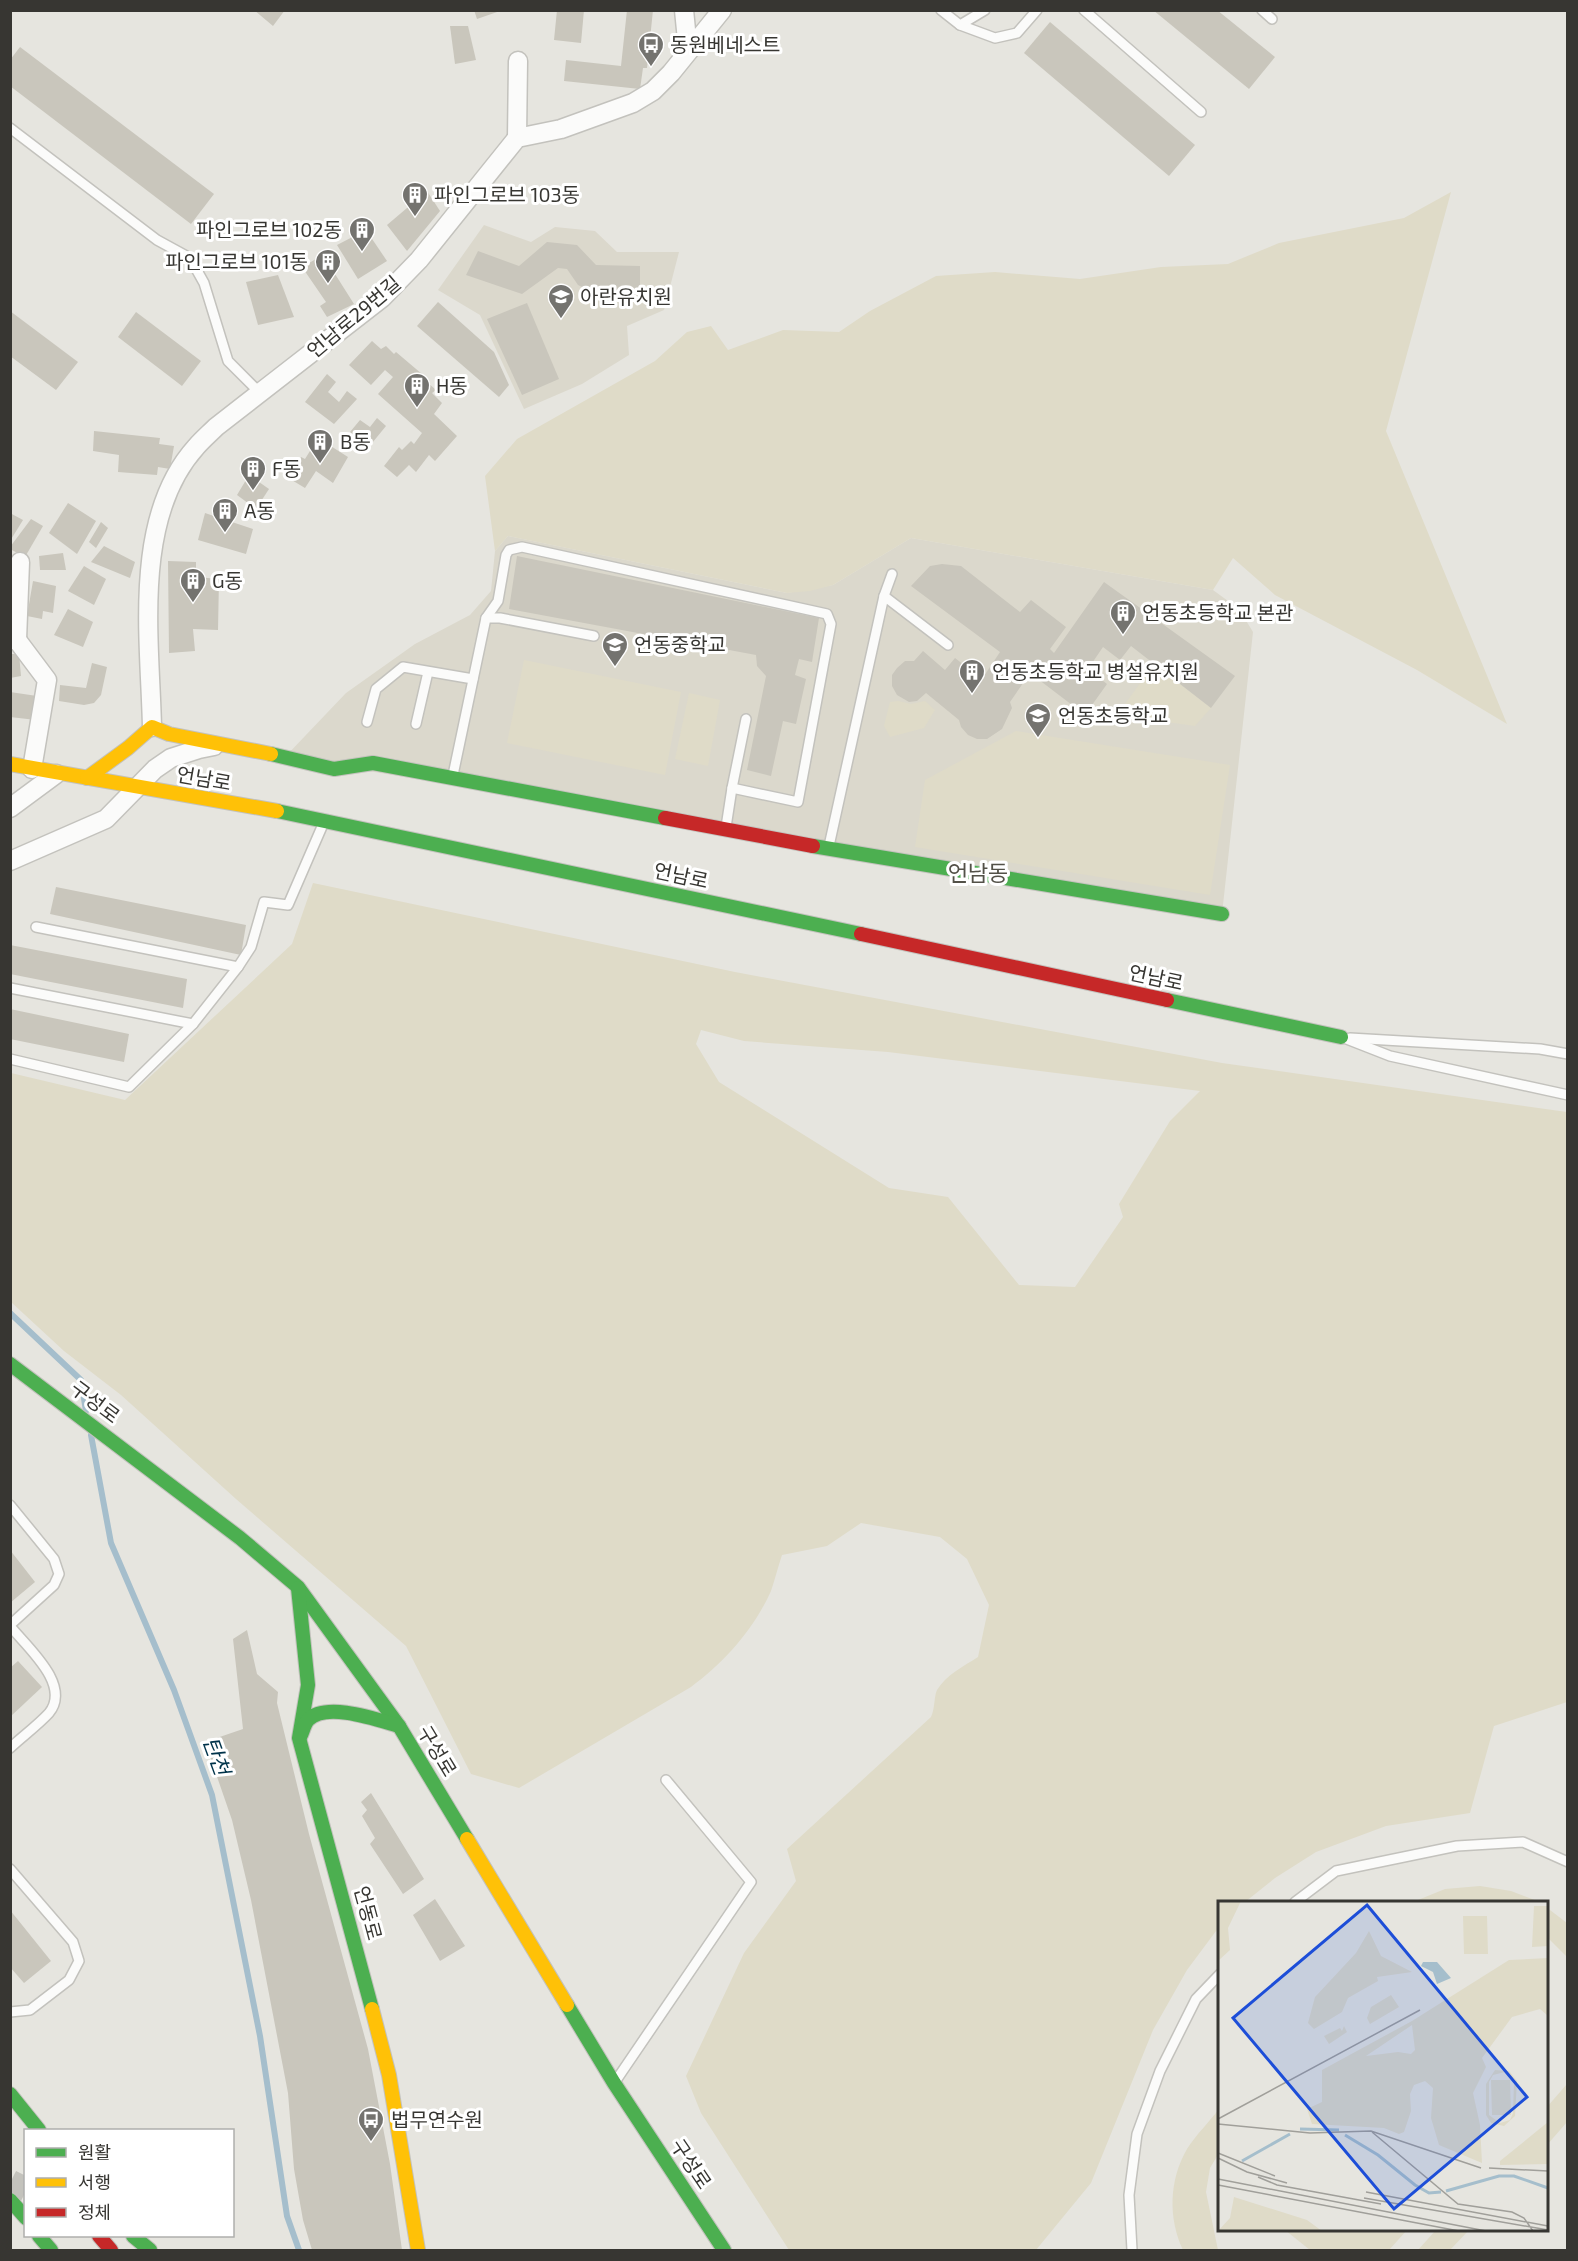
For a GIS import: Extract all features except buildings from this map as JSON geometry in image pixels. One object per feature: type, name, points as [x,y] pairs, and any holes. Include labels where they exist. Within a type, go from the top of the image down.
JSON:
[{"type":"main road","points":[[87,778],[128,748],[152,726],[169,734],[227,744],[334,769],[373,763],[828,848],[1222,914]]},
{"type":"main road","name":"언남로","points":[[10,764],[325,820],[1341,1037]]},
{"type":"main road","name":"구성로","points":[[10,1364],[240,1538],[298,1587],[399,1726],[614,2083],[724,2250]]},
{"type":"main road","name":"언동로","points":[[298,1587],[308,1685],[300,1738],[389,2075],[418,2250]]},
{"type":"main road","points":[[300,1738],[309,1720],[319,1713],[333,1711],[399,1726]]},
{"type":"main road","points":[[10,2094],[38,2129]]},
{"type":"main road","points":[[10,2200],[24,2216]]},
{"type":"main road","points":[[41,2237],[51,2250]]},
{"type":"main road","points":[[101,2237],[111,2250]]},
{"type":"main road","points":[[135,2237],[150,2250]]},
{"type":"street","points":[[684,10],[688,50]]},
{"type":"street","points":[[518,61],[517,138],[561,129],[633,103],[653,92],[722,10]]},
{"type":"street","name":"언남로29번길","points":[[152,726],[149,584],[156,526],[177,474],[195,448],[216,427],[382,298],[419,260],[517,138]]},
{"type":"street","points":[[20,562],[14,640],[47,680],[32,769]]},
{"type":"street","points":[[10,861],[106,819],[155,769],[171,758],[199,748],[227,744]]},
{"type":"street","points":[[10,808],[56,774]]},
{"type":"lane","points":[[941,10],[960,25],[995,38],[1017,33],[1037,10]]},
{"type":"lane","points":[[960,25],[986,10]]},
{"type":"lane","points":[[1084,10],[1201,112]]},
{"type":"lane","points":[[1262,10],[1272,19]]},
{"type":"lane","points":[[10,128],[158,240],[190,258],[204,284],[228,360],[260,393]]},
{"type":"lane","points":[[453,777],[486,618],[498,601],[506,555],[509,550],[522,547],[827,614],[831,624],[798,802],[732,788]]},
{"type":"lane","points":[[828,848],[884,596],[892,574]]},
{"type":"lane","points":[[884,596],[948,645]]},
{"type":"lane","points":[[486,618],[500,618],[594,636]]},
{"type":"lane","points":[[367,722],[376,689],[403,667],[473,679]]},
{"type":"lane","points":[[416,724],[428,672]]},
{"type":"lane","points":[[725,829],[746,720]]},
{"type":"lane","points":[[10,1059],[129,1087],[193,1024],[238,967],[251,947],[264,902],[288,905],[325,820]]},
{"type":"lane","points":[[36,927],[238,967]]},
{"type":"lane","points":[[10,988],[193,1024]]},
{"type":"lane","points":[[1341,1037],[1540,1049],[1568,1054]]},
{"type":"lane","points":[[1341,1037],[1390,1056],[1568,1095]]},
{"type":"lane","points":[[10,1505],[54,1559],[59,1574],[54,1585],[10,1626],[54,1680],[55,1698],[50,1711],[10,1748]]},
{"type":"lane","points":[[614,2083],[751,1882],[666,1780]]},
{"type":"lane","points":[[1296,1901],[1336,1870],[1457,1846],[1523,1842],[1568,1862]]},
{"type":"lane","points":[[10,1869],[73,1942],[79,1961],[69,1980],[30,2010],[10,2012]]},
{"type":"lane","points":[[1132,2250],[1129,2195],[1137,2134],[1160,2071],[1196,1999],[1218,1976]]},
{"type":"shaded area","points":[[1451,192],[1386,431],[1507,724],[1417,670],[1275,595],[1233,558],[1213,590],[911,538],[833,585],[810,591],[787,593],[508,536],[495,551],[485,476],[517,439],[655,361],[687,332],[711,326],[728,350],[783,330],[839,332],[870,311],[936,276],[995,272],[1080,279],[1161,267],[1228,264],[1279,243],[1404,218]]},
{"type":"shaded area","name":"아란유치원","points":[[484,225],[531,242],[555,227],[595,231],[617,252],[679,252],[664,310],[627,326],[629,355],[582,384],[524,409],[480,315],[438,290]]},
{"type":"shaded area","points":[[508,536],[787,593],[833,585],[911,538],[1213,590],[1239,609],[1253,632],[1222,914],[285,757],[346,693],[415,644],[470,615],[491,591],[495,551]]},
{"type":"shaded area","points":[[524,660],[681,692],[665,775],[507,743]]},
{"type":"shaded area","points":[[1154,664],[1211,708],[1195,726],[1117,715]]},
{"type":"shaded area","points":[[689,693],[720,700],[708,766],[675,759]]},
{"type":"shaded area","points":[[925,701],[935,710],[924,728],[890,737],[884,726],[890,702],[911,704]]},
{"type":"shaded area","points":[[1016,731],[1230,765],[1210,895],[915,847],[925,780]]},
{"type":"shaded area","points":[[313,883],[735,972],[1222,1063],[1567,1112],[1567,1702],[1494,1726],[1470,1813],[1386,1826],[1316,1852],[1275,1878],[1246,1901],[1218,1901],[1218,1928],[1187,1970],[1153,2030],[1091,2183],[1036,2250],[789,2250],[701,2113],[686,2076],[744,1953],[796,1881],[787,1849],[931,1717],[937,1690],[956,1671],[978,1657],[989,1605],[967,1559],[940,1537],[861,1523],[827,1546],[782,1555],[771,1591],[756,1619],[726,1656],[691,1687],[519,1788],[471,1774],[406,1646],[236,1499],[121,1395],[64,1351],[11,1302],[11,1073],[125,1100],[292,944]],"holes":[[[701,1030],[744,1041],[888,1052],[1200,1091],[1170,1121],[1119,1204],[1123,1217],[1075,1287],[1019,1285],[948,1197],[889,1188],[719,1082],[696,1044]]]},
{"type":"shaded area","points":[[1480,1886],[1511,1891],[1537,1901],[1415,1901],[1445,1889]]},
{"type":"shaded area","points":[[1548,1909],[1567,1923],[1567,1957],[1548,1938]]},
{"type":"shaded area","points":[[1567,2084],[1567,2122],[1548,2144],[1548,2106]]},
{"type":"shaded area","points":[[1218,2110],[1218,2155],[1210,2168],[1206,2192],[1218,2250],[1183,2250],[1175,2225],[1174,2186],[1181,2161],[1194,2139]]},
{"type":"shaded area","points":[[1286,2231],[1406,2231],[1389,2250],[1310,2250]]},
{"type":"shaded area","points":[[1435,2231],[1468,2231],[1450,2250],[1418,2250]]},
{"type":"waterway","name":"탄천","points":[[10,1313],[81,1380],[86,1411]]},
{"type":"waterway","name":"탄천","points":[[91,1435],[111,1543],[174,1690],[212,1795],[260,2036],[287,2216],[299,2250]]},
{"type":"tunnel","points":[[10,2183],[24,2190]]},
{"type":"traffic: fast","points":[[271,754],[334,769],[373,763],[665,818]]},
{"type":"traffic: fast","points":[[277,811],[861,934]]},
{"type":"traffic: fast","points":[[813,846],[1222,914]]},
{"type":"traffic: fast","points":[[1167,1000],[1341,1037]]},
{"type":"traffic: fast","points":[[10,1364],[240,1538],[298,1587],[399,1726],[467,1839]]},
{"type":"traffic: fast","points":[[298,1588],[308,1685],[299,1738],[372,2009]]},
{"type":"traffic: fast","points":[[300,1737],[308,1720],[327,1712],[366,1716],[399,1726]]},
{"type":"traffic: fast","points":[[567,2005],[614,2083],[724,2250]]},
{"type":"traffic: fast","points":[[10,2094],[38,2129]]},
{"type":"traffic: fast","points":[[10,2200],[24,2216]]},
{"type":"traffic: fast","points":[[40,2237],[51,2250]]},
{"type":"traffic: fast","points":[[134,2237],[150,2250]]},
{"type":"traffic: slow","points":[[87,778],[152,727],[169,734],[271,754]]},
{"type":"traffic: slow","points":[[10,764],[277,811]]},
{"type":"traffic: slow","points":[[467,1839],[567,2005]]},
{"type":"traffic: slow","points":[[372,2009],[389,2075],[418,2250]]},
{"type":"traffic: jam","points":[[665,818],[813,846]]},
{"type":"traffic: jam","points":[[861,934],[1167,1000]]},
{"type":"traffic: jam","points":[[100,2237],[111,2250]]},
{"type":"place","name":"동원베네스트","points":[[651,68]]},
{"type":"place","name":"파인그로브 103동","points":[[415,218]]},
{"type":"place","name":"파인그로브 102동","points":[[362,253]]},
{"type":"place","name":"파인그로브 101동","points":[[328,285]]},
{"type":"place","name":"아란유치원","points":[[561,320]]},
{"type":"place","name":"H동","points":[[417,409]]},
{"type":"place","name":"B동","points":[[320,465]]},
{"type":"place","name":"F동","points":[[253,492]]},
{"type":"place","name":"A동","points":[[225,534]]},
{"type":"place","name":"G동","points":[[193,604]]},
{"type":"place","name":"언동초등학교 본관","points":[[1123,636]]},
{"type":"place","name":"언동중학교","points":[[615,668]]},
{"type":"place","name":"언동초등학교 병설유치원","points":[[972,695]]},
{"type":"place","name":"언동초등학교","points":[[1038,739]]},
{"type":"place","name":"법무연수원","points":[[371,2143]]},
{"type":"district","name":"언남동","points":[[978,873]]}]
